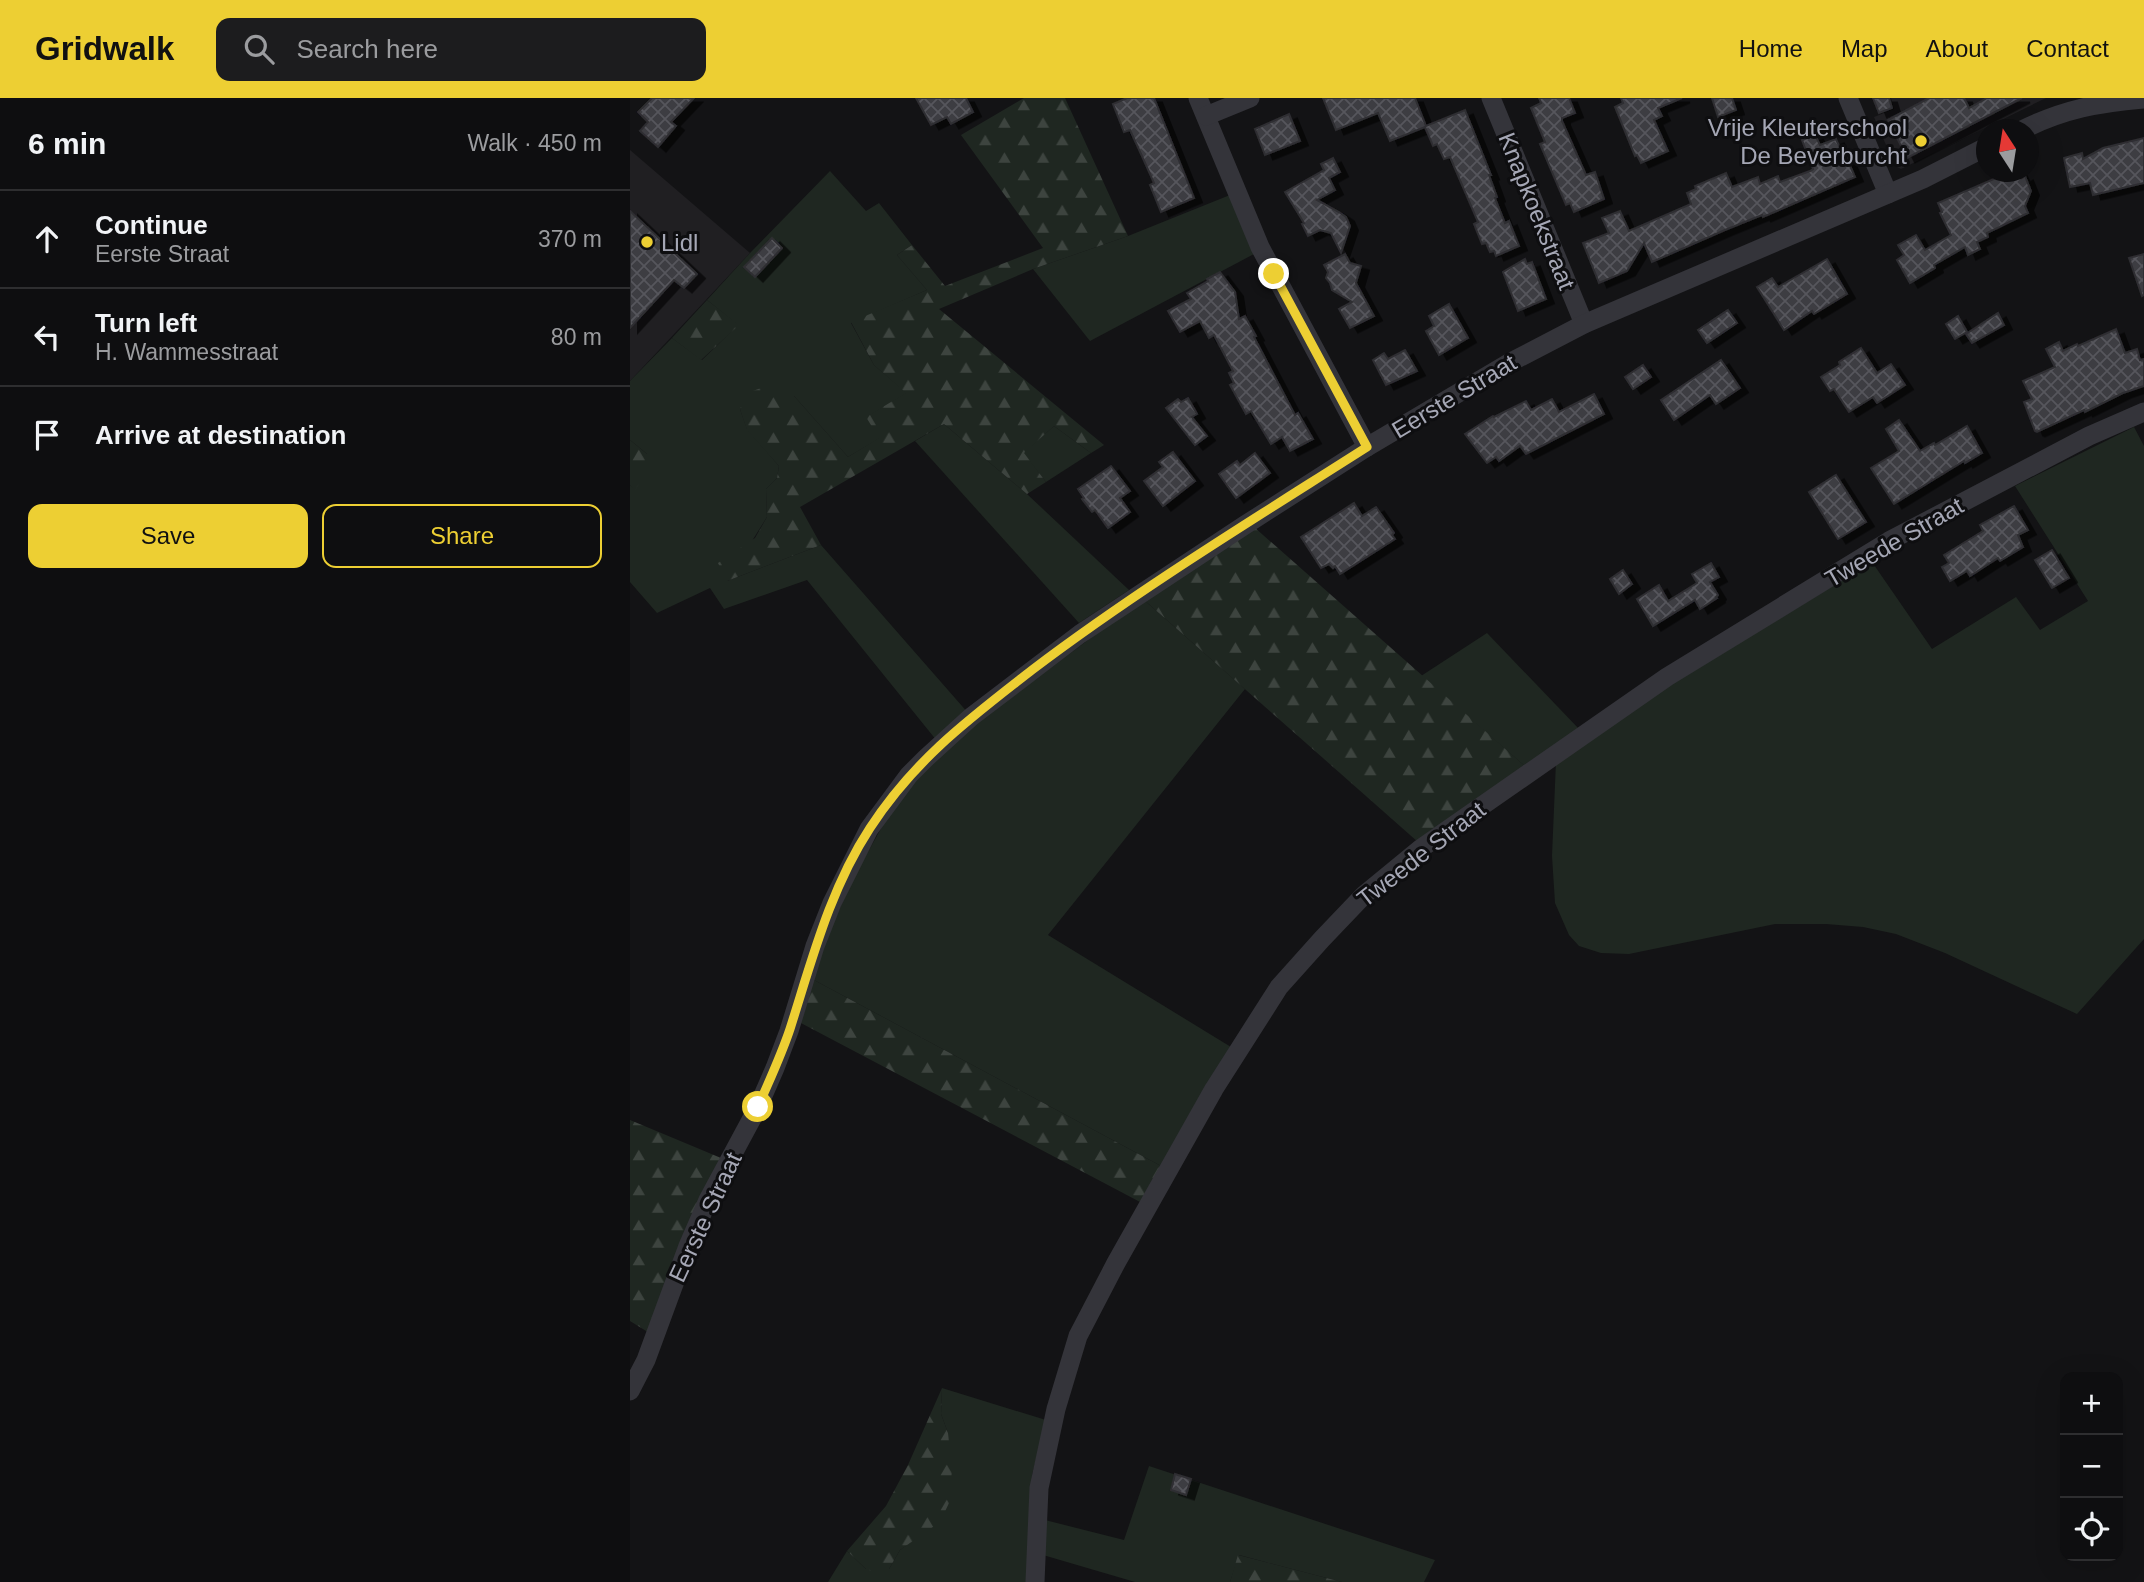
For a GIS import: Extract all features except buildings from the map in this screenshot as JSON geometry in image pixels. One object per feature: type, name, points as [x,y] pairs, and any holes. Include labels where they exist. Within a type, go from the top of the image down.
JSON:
[{"type":"street","points":[[1250,98],[1202,107],[1260,247],[1367,447]]},
{"type":"street","name":"Knapkoekstraat","points":[[1491,98],[1584,324]]},
{"type":"street","points":[[1848,98],[1888,194]]},
{"type":"street","points":[[2039,121],[2077,107],[2144,99]]},
{"type":"street","name":"Eerste Straat","points":[[630,1391],[646,1360],[708,1200],[758,1107],[775,1068],[832,902],[869,829],[902,784],[926,758],[971,717],[1080,634],[1367,447],[1509,362],[1584,324],[1888,194],[1976,152]]},
{"type":"street","name":"Tweede Straat","points":[[1035,1582],[1039,1488],[1056,1409],[1078,1336],[1116,1263],[1221,1078],[1279,987],[1322,939],[1364,895],[1420,849],[1667,677],[1889,541],[2089,436],[2144,412]]},
{"type":"shaded area","name":"Vrije Kleuterschool De Beverburcht","points":[[1891,98],[2046,98],[2003,119],[1976,119],[1976,132],[1901,169],[1895,166],[1874,117],[1894,109]]},
{"type":"shaded area","points":[[630,150],[750,253],[630,381]]},
{"type":"green space","points":[[1024,98],[1065,98],[1128,236],[1033,269],[939,309],[1104,445],[1091,453],[1054,426],[1024,453],[1046,482],[1027,494],[944,424],[800,507],[821,545],[727,581],[718,563],[755,538],[767,517],[766,489],[777,478],[779,466],[747,430],[740,409],[747,393],[764,387],[794,396],[848,457],[879,438],[866,417],[906,393],[874,365],[851,322],[927,290],[897,255],[912,245],[945,286],[1043,248],[961,135]]},
{"type":"green space","points":[[830,171],[866,211],[879,203],[912,245],[897,255],[927,290],[851,323],[874,365],[907,393],[867,417],[880,438],[848,457],[794,396],[740,409],[747,429],[779,466],[777,478],[766,489],[767,517],[727,581],[821,545],[969,714],[937,741],[807,580],[724,609],[710,588],[657,613],[630,582],[630,485],[635,489],[647,454],[630,440],[630,381],[672,338],[702,360],[738,325],[707,300]]},
{"type":"green space","points":[[1230,195],[1254,254],[1090,341],[1033,269],[1128,236]]},
{"type":"green space","points":[[707,300],[739,325],[701,360],[672,338]]},
{"type":"green space","points":[[944,424],[1027,494],[1129,590],[1079,623],[915,441]]},
{"type":"green space","points":[[1054,426],[1091,453],[1046,482],[1023,453]]},
{"type":"green space","points":[[2134,427],[2144,446],[2144,939],[2077,1014],[1945,953],[1896,934],[1863,927],[1775,924],[1629,954],[1601,953],[1579,946],[1569,935],[1555,903],[1552,856],[1556,761],[1669,686],[1872,562],[1932,649],[2016,597],[2040,630],[2088,601],[2015,486]]},
{"type":"green space","points":[[630,440],[647,454],[650,467],[635,490],[630,485]]},
{"type":"green space","points":[[1254,527],[1527,768],[1418,842],[1143,599]]},
{"type":"green space","points":[[1143,599],[1245,689],[1048,935],[1231,1047],[1161,1166],[812,979],[826,937],[860,866],[902,791],[931,757]]},
{"type":"green space","points":[[1487,633],[1580,730],[1527,768],[1421,676]]},
{"type":"green space","points":[[812,979],[1161,1166],[1142,1203],[799,1022]]},
{"type":"green space","points":[[630,1120],[721,1158],[651,1334],[630,1321]]},
{"type":"green space","points":[[942,1388],[1046,1420],[1032,1475],[1028,1582],[828,1582],[847,1551],[866,1569],[889,1569],[900,1550],[916,1538],[948,1433],[941,1414]]},
{"type":"green space","points":[[942,1388],[941,1414],[948,1433],[952,1470],[949,1503],[940,1522],[900,1550],[889,1569],[878,1573],[866,1569],[847,1551],[886,1506],[908,1465]]},
{"type":"green space","points":[[1149,1466],[1435,1560],[1424,1582],[1342,1582],[1239,1555],[1230,1582],[1135,1582],[1043,1555],[1045,1520],[1124,1540]]},
{"type":"green space","points":[[1238,1555],[1342,1582],[1230,1582]]},
{"type":"place","name":"Vrije Kleuterschool De Beverburcht","points":[[1921,141]]},
{"type":"place","name":"Lidl","points":[[647,242]]},
{"type":"route","points":[[758,1107],[789,1031],[815,946],[832,902],[869,829],[917,767],[971,717],[1080,634],[1367,447],[1274,274]]}]
